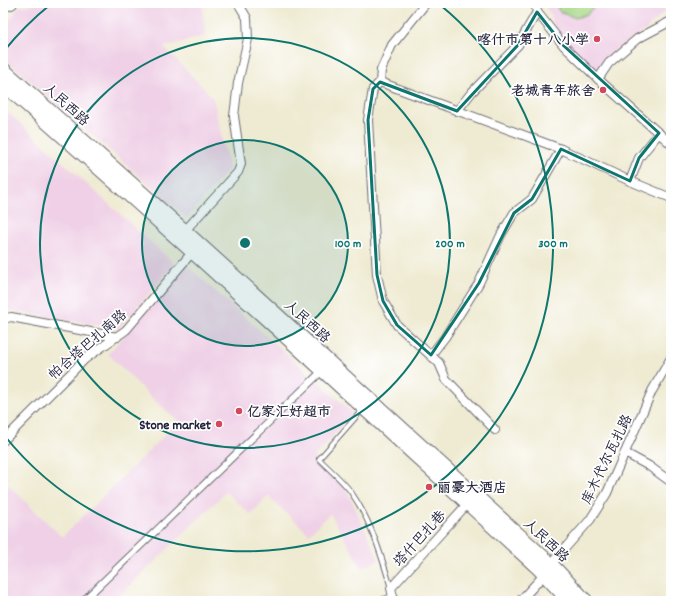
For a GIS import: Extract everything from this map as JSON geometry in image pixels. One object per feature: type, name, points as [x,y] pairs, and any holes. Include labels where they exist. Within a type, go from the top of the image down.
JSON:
[{"type":"main road","points":[[3,6],[11,3]]},
{"type":"main road","name":"人民西路","points":[[3,69],[471,500],[547,569],[586,601]]},
{"type":"main road","name":"人民西路","points":[[3,84],[108,175],[182,235]]},
{"type":"main road","name":"人民西路","points":[[196,248],[364,409],[471,500]]},
{"type":"main road","name":"人民西路","points":[[547,569],[569,601]]},
{"type":"street","points":[[182,235],[238,172],[241,164],[234,116],[238,83],[248,39],[247,18],[238,3]]},
{"type":"street","points":[[426,3],[392,45],[382,70],[380,82],[373,89],[368,120],[377,275],[383,301],[397,325],[432,355],[439,363],[446,379],[494,430]]},
{"type":"street","points":[[535,3],[537,12],[564,46],[598,79],[671,144]]},
{"type":"street","points":[[457,111],[472,92],[518,45],[537,12]]},
{"type":"street","points":[[598,79],[609,63],[637,39],[671,21]]},
{"type":"street","points":[[380,82],[561,149],[630,182],[671,198]]},
{"type":"street","points":[[630,182],[639,158],[659,133]]},
{"type":"street","points":[[432,355],[479,283],[501,235],[514,213],[532,199],[561,149]]},
{"type":"street","name":"帕合塔巴扎南路","points":[[3,441],[85,359],[126,330],[196,248]]},
{"type":"street","points":[[3,320],[11,316],[117,337]]},
{"type":"street","name":"库木代尔瓦扎路","points":[[520,601],[590,520],[607,493],[652,391],[671,358]]},
{"type":"street","points":[[83,601],[323,370]]},
{"type":"street","points":[[625,453],[649,466],[671,482]]},
{"type":"street","name":"塔什巴扎巷","points":[[393,595],[471,500]]},
{"type":"lane","points":[[364,409],[319,459],[350,491],[369,522],[381,553],[393,595],[377,601]]},
{"type":"highlighted area","points":[[537,12],[564,46],[659,133],[639,158],[630,181],[561,149],[532,199],[514,213],[479,283],[431,355],[397,325],[383,301],[377,275],[368,120],[373,89],[380,82],[457,111],[518,45]]},
{"type":"shaded area","points":[[41,3],[202,3],[205,36],[164,47],[213,98],[229,169],[187,218],[3,57],[3,32],[18,7]]},
{"type":"shaded area","name":"喀什市第十八小学","points":[[545,3],[671,3],[671,6],[645,30],[623,44],[596,73],[557,33]]},
{"type":"shaded area","points":[[3,108],[175,264],[118,329],[9,310],[3,312]]},
{"type":"shaded area","points":[[187,266],[353,413],[314,457],[348,492],[379,560],[362,568],[330,513],[309,534],[268,496],[251,515],[226,492],[114,601],[3,601],[3,480],[62,537],[179,421],[152,398],[108,354]]},
{"type":"shaded area","points":[[539,592],[547,601],[530,601]]},
{"type":"green space","points":[[554,3],[598,3],[587,14],[576,18],[560,12]]},
{"type":"place","name":"喀什市第十八小学","points":[[597,39]]},
{"type":"place","name":"老城青年旅舍","points":[[603,90]]},
{"type":"place","name":"亿家汇好超市","points":[[239,411]]},
{"type":"place","name":"Stone market","points":[[219,424]]},
{"type":"place","name":"丽豪大酒店","points":[[429,487]]}]
